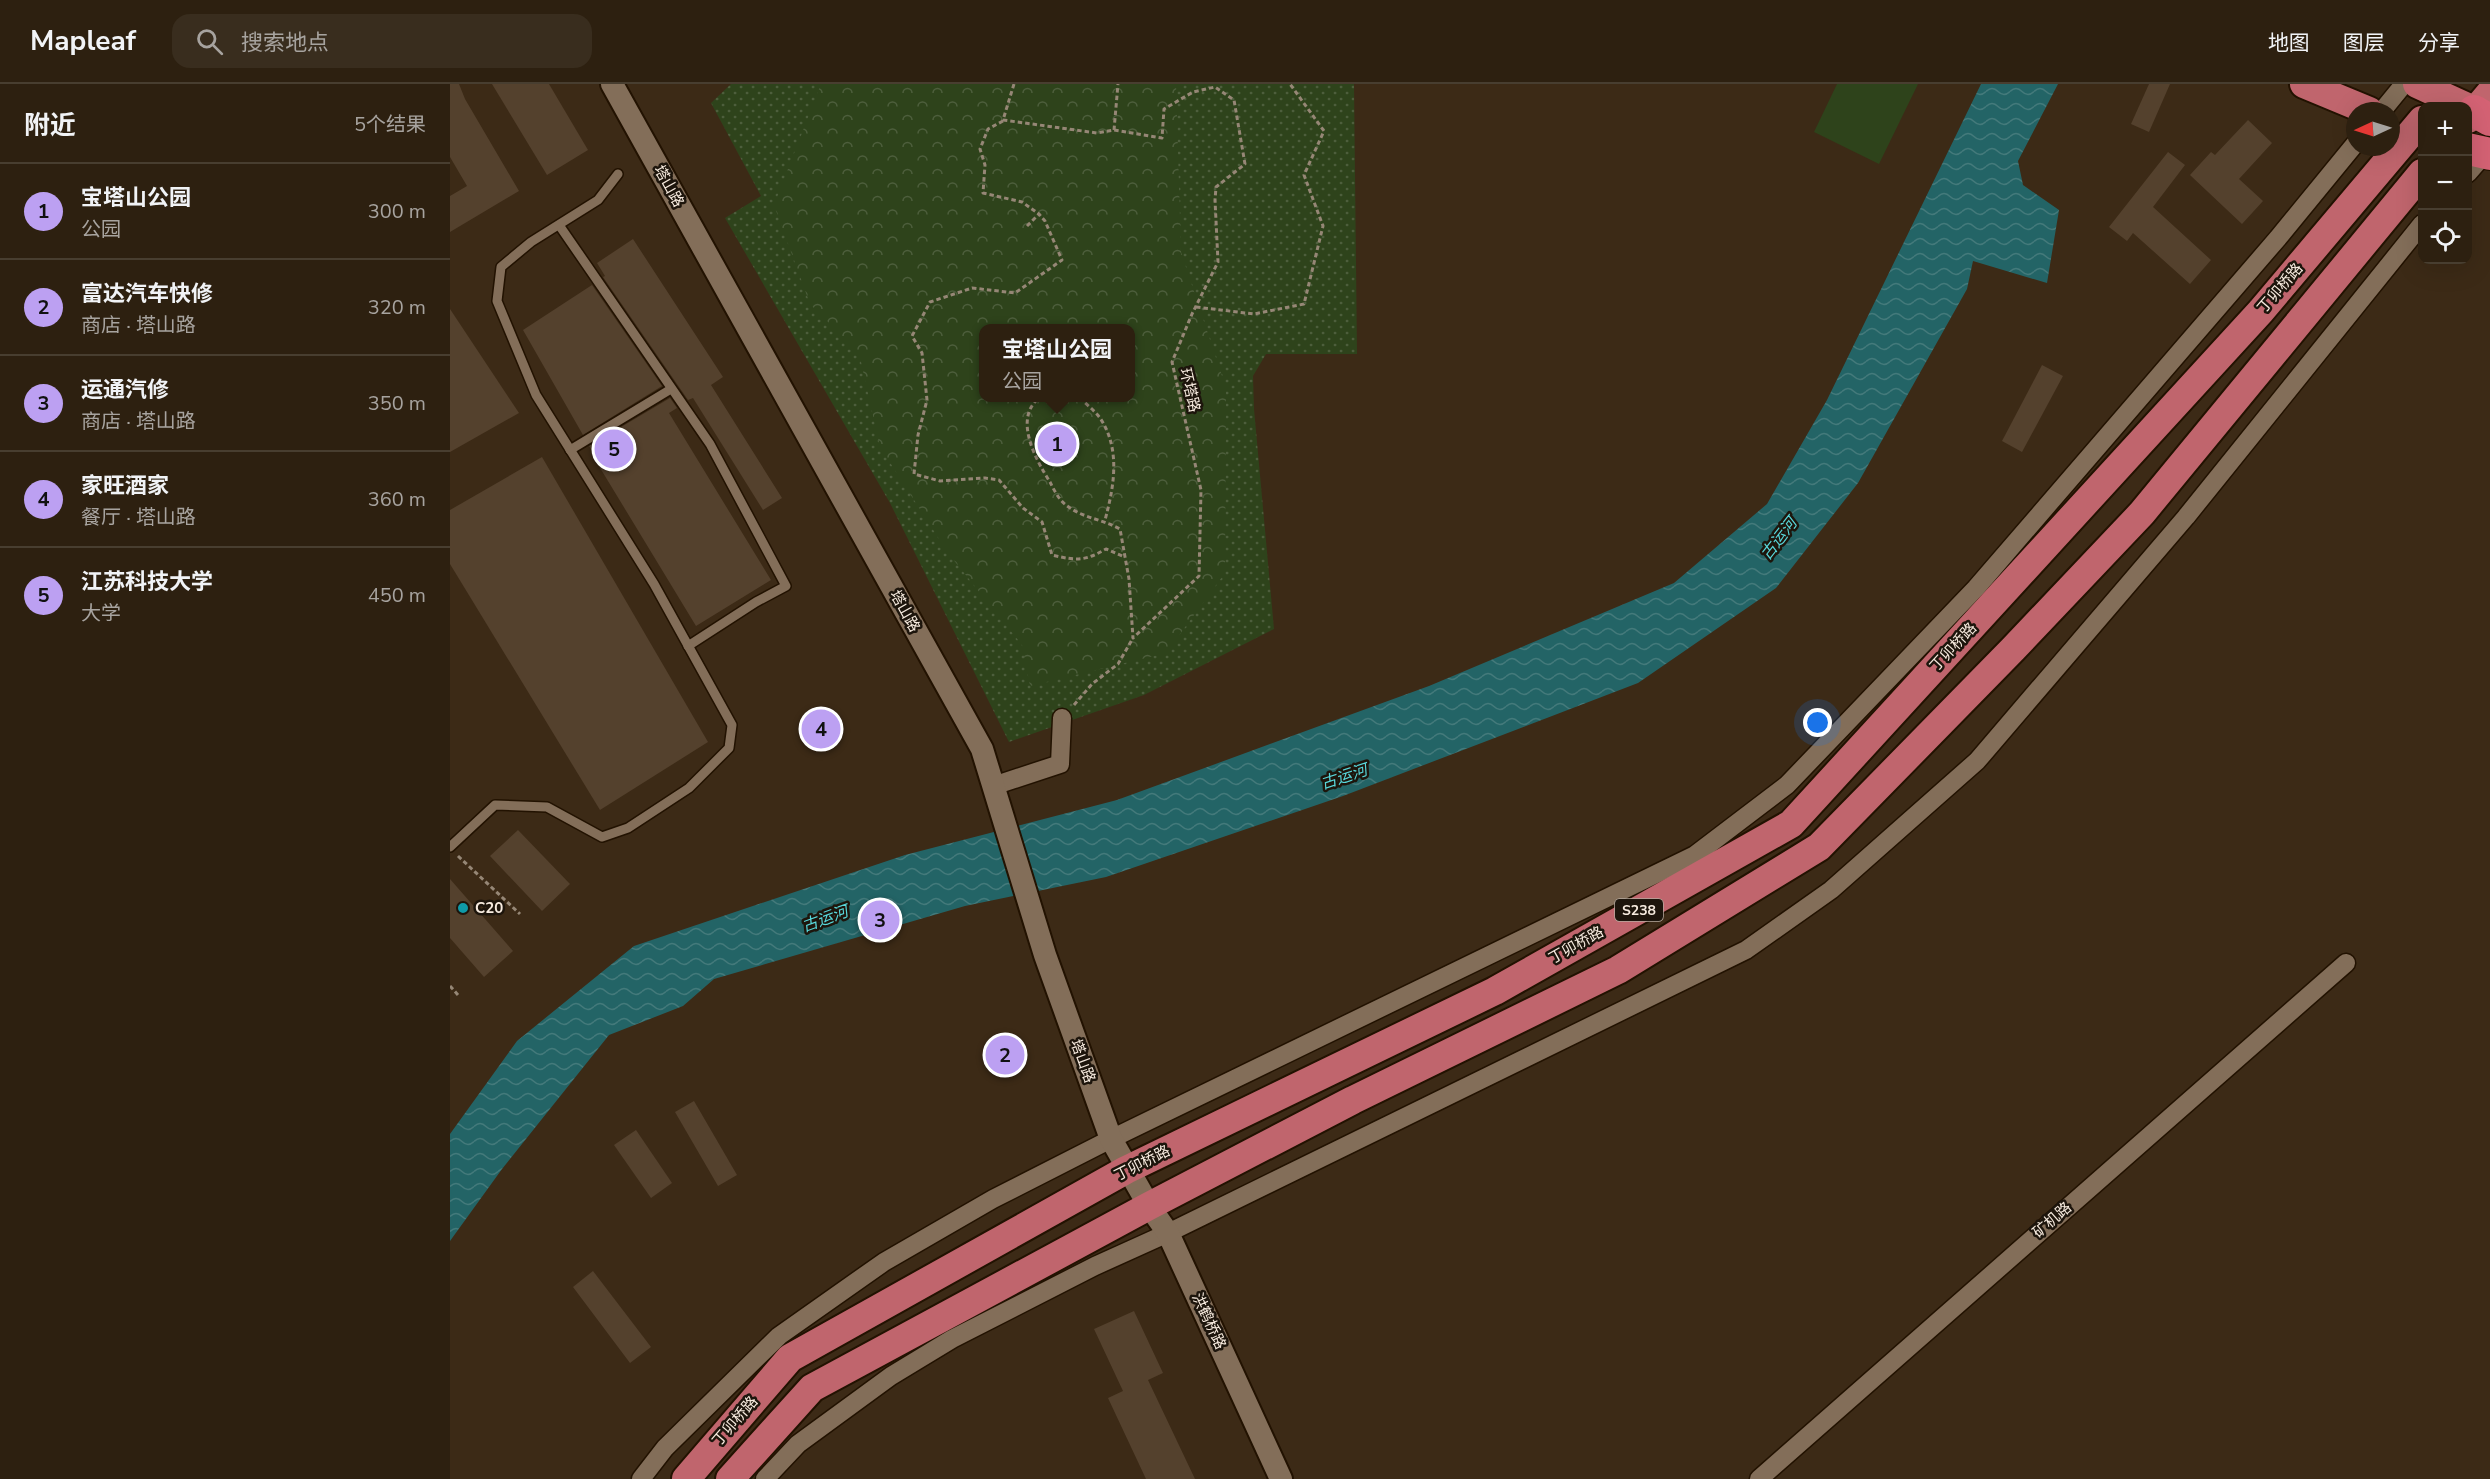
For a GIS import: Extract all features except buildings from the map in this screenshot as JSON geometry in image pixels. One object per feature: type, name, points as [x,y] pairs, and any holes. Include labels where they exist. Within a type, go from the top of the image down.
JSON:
[{"type":"main road","points":[[2304,84],[2347,102]]},
{"type":"main road","name":"丁卯桥路","points":[[686,1479],[790,1358],[1126,1170],[1495,991],[1791,824],[2262,311],[2412,127]]},
{"type":"main road","name":"S238","points":[[730,1479],[812,1388],[1149,1206],[1353,1100],[1618,970],[1819,847],[2013,649],[2142,513],[2418,178]]},
{"type":"street","name":"塔山路","points":[[612,84],[982,749],[1045,955],[1111,1139],[1126,1170]]},
{"type":"street","points":[[2389,102],[2404,84]]},
{"type":"street","points":[[641,1479],[665,1448],[779,1336],[884,1262],[993,1199],[1111,1139],[1695,855],[1787,785],[1976,588],[2278,238],[2346,155]]},
{"type":"street","points":[[765,1479],[798,1444],[891,1376],[962,1334],[1095,1266],[1168,1233],[1746,950],[1831,890],[1977,761],[2186,517],[2418,229]]},
{"type":"street","points":[[993,786],[1060,764],[1062,718]]},
{"type":"street","name":"矿机路","points":[[1759,1479],[2346,963]]},
{"type":"street","name":"洪鹤桥路","points":[[1126,1170],[1168,1233],[1281,1479]]},
{"type":"lane","points":[[452,850],[495,805],[547,807],[602,837],[628,828],[689,788],[729,748],[732,725],[654,584],[536,395],[497,301],[501,267],[531,242],[598,200],[618,174]]},
{"type":"lane","points":[[560,225],[710,444],[786,586],[756,602],[688,646]]},
{"type":"lane","points":[[570,450],[671,389]]},
{"type":"path","points":[[1004,120],[1014,84]]},
{"type":"path","points":[[1118,84],[1114,130],[1097,133],[1004,120],[988,129],[980,149],[985,165],[983,193],[1022,202],[1039,214],[1045,221],[1062,260],[1016,293],[972,288],[930,302],[912,336],[922,353],[927,400],[918,435],[914,474],[940,481],[985,478],[999,480],[1023,508],[1042,522],[1052,555],[1068,559],[1089,559],[1107,549],[1125,557]]},
{"type":"path","points":[[1196,307],[1254,314],[1304,304],[1323,226],[1304,175],[1324,131],[1290,84]]},
{"type":"path","name":"环塔路","points":[[1062,718],[1092,684],[1118,664],[1133,638],[1199,576],[1201,490],[1172,362],[1218,262],[1216,187],[1245,164],[1234,100],[1215,87],[1193,92],[1164,109],[1162,138],[1114,130]]},
{"type":"path","points":[[1027,226],[1039,214]]},
{"type":"path","points":[[1034,402],[1026,419],[1030,443],[1041,468],[1063,503],[1082,516],[1104,520],[1120,529],[1129,579],[1133,638]]},
{"type":"path","points":[[1084,402],[1100,418],[1113,447],[1115,478],[1104,520]]},
{"type":"path","points":[[452,850],[520,914]]},
{"type":"path","points":[[450,986],[458,995]]},
{"type":"green space","points":[[731,84],[1354,84],[1357,354],[1266,354],[1253,376],[1274,629],[1144,695],[1009,742],[890,503],[725,218],[761,196],[711,103]]},
{"type":"green space","points":[[821,84],[1176,84],[1181,252],[1226,388],[1225,573],[1166,653],[1030,686],[1022,645],[948,553],[880,447],[859,353],[810,304],[774,205]]},
{"type":"green space","points":[[1837,84],[1918,84],[1879,164],[1814,132]]},
{"type":"water","name":"古运河","points":[[1981,84],[2058,84],[2018,161],[2023,185],[2059,210],[2047,283],[1973,261],[1967,289],[1858,483],[1776,588],[1638,683],[1343,796],[1106,877],[965,906],[714,979],[683,1006],[609,1035],[502,1169],[450,1241],[450,1134],[517,1041],[634,946],[905,855],[1117,800],[1429,686],[1674,583],[1767,504],[1827,400]]},
{"type":"place","name":"宝塔山公园","points":[[1057,444]]},
{"type":"place","name":"江苏科技大学","points":[[614,449]]},
{"type":"place","name":"家旺酒家","points":[[821,729]]},
{"type":"place","name":"C20","points":[[463,908]]},
{"type":"place","name":"运通汽修","points":[[880,920]]},
{"type":"place","name":"富达汽车快修","points":[[1005,1055]]}]
